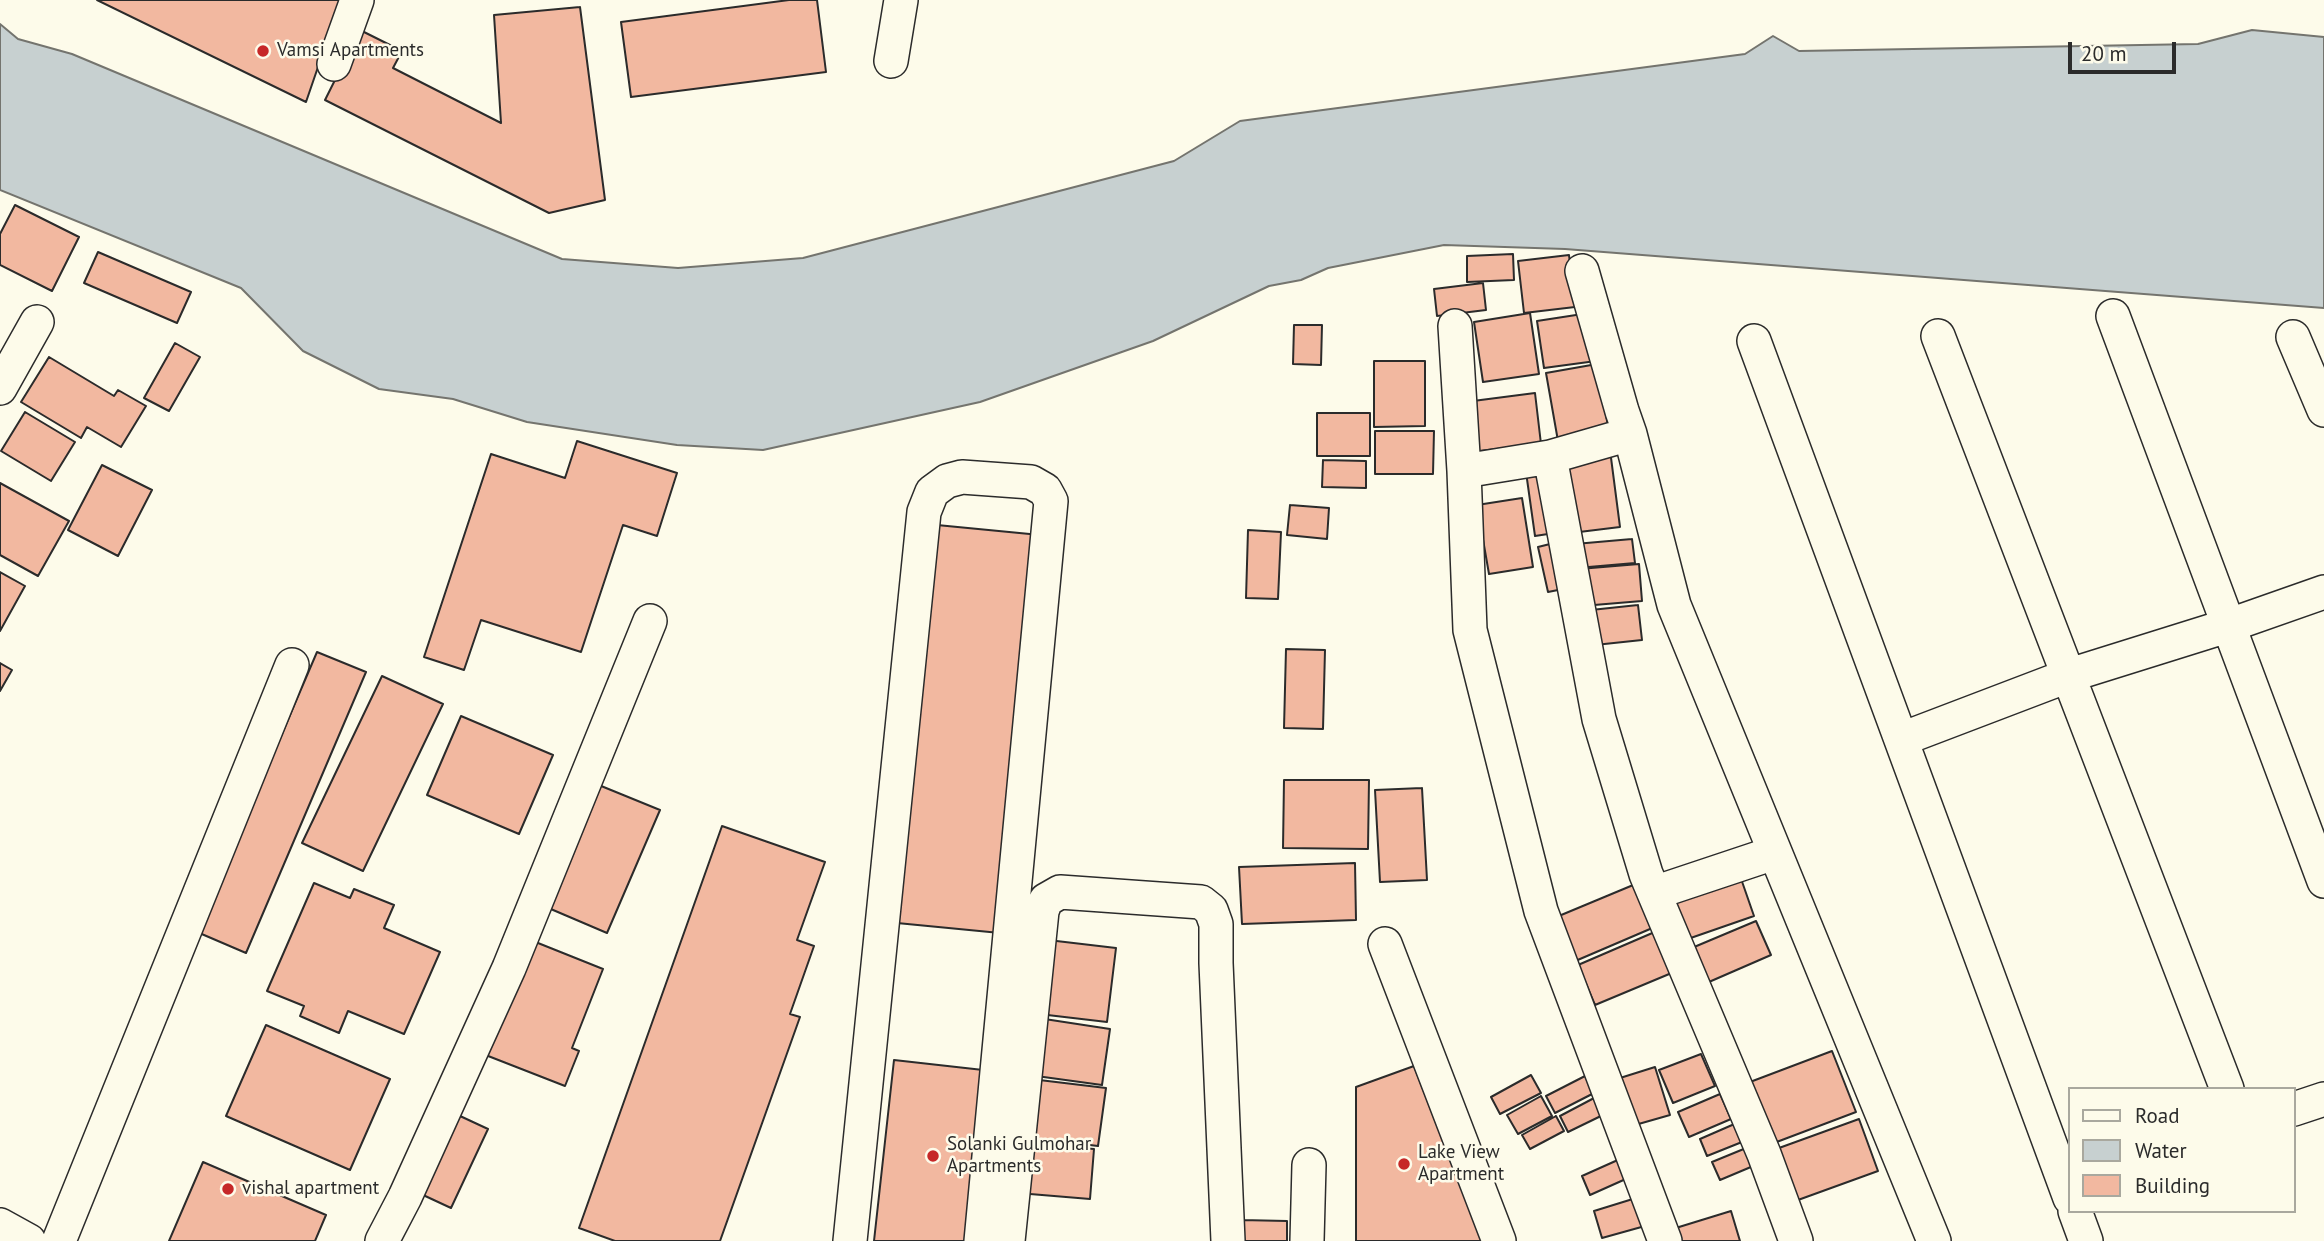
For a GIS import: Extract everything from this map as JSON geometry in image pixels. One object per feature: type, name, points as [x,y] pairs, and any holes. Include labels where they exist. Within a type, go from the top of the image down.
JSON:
[{"type":"street","points":[[334,64],[357,0]]},
{"type":"street","points":[[891,61],[901,0]]},
{"type":"street","points":[[1582,271],[1630,433],[1674,605],[1934,1241]]},
{"type":"street","points":[[2113,316],[2324,881]]},
{"type":"street","points":[[0,388],[37,322]]},
{"type":"street","points":[[1455,327],[1470,630],[1541,911],[1665,1241]]},
{"type":"street","points":[[1938,336],[2070,674],[2226,1087]]},
{"type":"street","points":[[2293,337],[2324,410]]},
{"type":"street","points":[[1754,341],[2068,1188]]},
{"type":"street","points":[[1464,471],[1550,457],[1630,433]]},
{"type":"street","points":[[1550,457],[1599,719],[1646,874],[1764,1154],[1796,1241]]},
{"type":"street","points":[[850,1241],[924,512],[932,492],[947,481],[962,477],[1031,482],[1045,490],[1051,500],[981,1241]]},
{"type":"street","points":[[1902,738],[2070,674],[2230,625],[2324,592]]},
{"type":"street","points":[[382,1241],[405,1197],[509,968],[650,621]]},
{"type":"street","points":[[59,1241],[292,665]]},
{"type":"street","points":[[1654,893],[1774,853]]},
{"type":"street","points":[[1008,1241],[1042,911],[1046,900],[1060,892],[1201,902],[1211,910],[1216,924],[1228,1241]]},
{"type":"street","points":[[1385,944],[1499,1241]]},
{"type":"street","points":[[2296,1108],[2324,1099]]},
{"type":"street","points":[[1307,1241],[1309,1165]]},
{"type":"street","points":[[2077,1213],[2086,1241]]},
{"type":"street","points":[[0,1225],[29,1241]]},
{"type":"water","points":[[0,24],[18,39],[72,54],[562,259],[678,268],[803,258],[1174,161],[1240,121],[1745,54],[1773,36],[1799,51],[2198,44],[2252,30],[2324,37],[2324,308],[1565,249],[1444,245],[1328,268],[1301,280],[1269,286],[1153,341],[980,402],[763,450],[677,445],[527,422],[453,399],[379,389],[303,351],[241,288],[0,190]]},
{"type":"building","name":"Vamsi Apartments","points":[[97,0],[341,0],[306,102]]},
{"type":"building","points":[[789,0],[817,0],[826,72],[631,97],[621,22]]},
{"type":"building","points":[[580,7],[605,200],[549,213],[325,100],[360,30],[402,51],[393,68],[501,123],[494,15]]},
{"type":"building","points":[[15,205],[79,237],[52,291],[0,265],[0,234]]},
{"type":"building","points":[[98,252],[191,292],[177,323],[84,283]]},
{"type":"building","points":[[1513,254],[1514,280],[1467,282],[1467,256]]},
{"type":"building","points":[[1569,255],[1575,307],[1524,313],[1518,261]]},
{"type":"building","points":[[1483,283],[1486,310],[1437,316],[1434,289]]},
{"type":"building","points":[[1530,313],[1539,374],[1483,382],[1474,322]]},
{"type":"building","points":[[1589,313],[1596,361],[1544,368],[1537,321]]},
{"type":"building","points":[[1294,325],[1322,325],[1321,365],[1293,364]]},
{"type":"building","points":[[175,343],[200,357],[169,411],[144,398]]},
{"type":"building","points":[[49,357],[114,396],[118,390],[146,406],[121,447],[87,427],[81,438],[21,402]]},
{"type":"building","points":[[1374,361],[1425,361],[1425,426],[1374,427]]},
{"type":"building","points":[[1597,364],[1609,432],[1558,441],[1546,373]]},
{"type":"building","points":[[1535,393],[1541,444],[1479,451],[1473,401]]},
{"type":"building","points":[[25,412],[75,442],[51,481],[1,451]]},
{"type":"building","points":[[1317,413],[1370,413],[1370,456],[1317,456]]},
{"type":"building","points":[[1375,431],[1434,431],[1433,474],[1375,474]]},
{"type":"building","points":[[577,441],[677,473],[657,536],[623,525],[581,652],[481,620],[464,670],[424,657],[491,454],[565,478]]},
{"type":"building","points":[[1610,450],[1620,527],[1571,533],[1560,457]]},
{"type":"building","points":[[1323,460],[1366,461],[1366,488],[1322,487]]},
{"type":"building","points":[[102,465],[152,490],[118,556],[68,530]]},
{"type":"building","points":[[1540,470],[1548,534],[1535,536],[1526,472]]},
{"type":"building","points":[[0,483],[69,521],[38,576],[0,555]]},
{"type":"building","points":[[1522,498],[1533,567],[1489,574],[1477,505]]},
{"type":"building","points":[[1290,505],[1329,508],[1327,539],[1287,535]]},
{"type":"building","points":[[937,525],[1040,535],[1000,933],[897,923]]},
{"type":"building","points":[[1248,530],[1281,532],[1278,599],[1246,598]]},
{"type":"building","points":[[1632,539],[1635,563],[1577,568],[1575,544]]},
{"type":"building","points":[[1554,543],[1563,589],[1548,592],[1538,547]]},
{"type":"building","points":[[1639,564],[1642,601],[1582,606],[1579,569]]},
{"type":"building","points":[[0,572],[25,586],[0,631]]},
{"type":"building","points":[[1638,605],[1642,640],[1595,645],[1591,610]]},
{"type":"building","points":[[1286,649],[1325,650],[1323,729],[1284,728]]},
{"type":"building","points":[[317,652],[366,672],[246,953],[197,932]]},
{"type":"building","points":[[0,663],[12,670],[0,691]]},
{"type":"building","points":[[382,676],[443,704],[363,871],[302,843]]},
{"type":"building","points":[[461,716],[553,755],[519,834],[427,795]]},
{"type":"building","points":[[584,779],[660,810],[607,933],[532,901]]},
{"type":"building","points":[[1284,780],[1369,780],[1368,849],[1283,848]]},
{"type":"building","points":[[1422,788],[1427,880],[1380,882],[1375,790]]},
{"type":"building","points":[[722,826],[825,862],[797,940],[814,946],[790,1014],[800,1017],[720,1241],[615,1241],[579,1228]]},
{"type":"building","points":[[1355,863],[1356,920],[1242,924],[1239,867]]},
{"type":"building","points":[[1738,870],[1754,916],[1682,941],[1666,895]]},
{"type":"building","points":[[314,883],[350,898],[354,889],[394,905],[384,928],[440,952],[404,1034],[348,1011],[339,1033],[300,1016],[304,1006],[267,991]]},
{"type":"building","points":[[1638,883],[1657,926],[1573,962],[1554,918]]},
{"type":"building","points":[[1756,921],[1771,955],[1702,985],[1687,950]]},
{"type":"building","points":[[1657,931],[1674,972],[1595,1005],[1578,965]]},
{"type":"building","points":[[528,939],[603,969],[572,1048],[579,1051],[565,1086],[483,1054]]},
{"type":"building","points":[[1048,940],[1116,948],[1107,1022],[1039,1014]]},
{"type":"building","points":[[1038,1018],[1110,1029],[1102,1085],[1029,1075]]},
{"type":"building","points":[[266,1025],[390,1079],[350,1170],[226,1116]]},
{"type":"building","points":[[1832,1051],[1856,1112],[1774,1143],[1750,1082]]},
{"type":"building","points":[[1701,1054],[1715,1086],[1673,1103],[1659,1070]]},
{"type":"building","name":"Solanki Gulmohar Apartments","points":[[894,1060],[992,1071],[972,1241],[874,1241]]},
{"type":"building","name":"Lake View Apartment","points":[[1414,1066],[1482,1241],[1356,1241],[1356,1087]]},
{"type":"building","points":[[1655,1067],[1670,1115],[1635,1125],[1620,1078]]},
{"type":"building","points":[[1531,1075],[1541,1093],[1500,1114],[1491,1097]]},
{"type":"building","points":[[1587,1075],[1596,1092],[1555,1113],[1546,1096]]},
{"type":"building","points":[[1031,1079],[1106,1088],[1098,1146],[1023,1137]]},
{"type":"building","points":[[1720,1094],[1731,1119],[1689,1137],[1678,1112]]},
{"type":"building","points":[[1541,1096],[1552,1116],[1518,1134],[1507,1115]]},
{"type":"building","points":[[1596,1097],[1605,1114],[1568,1132],[1560,1116]]},
{"type":"building","points":[[445,1109],[488,1129],[451,1208],[408,1188]]},
{"type":"building","points":[[1556,1116],[1564,1131],[1530,1149],[1522,1135]]},
{"type":"building","points":[[1859,1119],[1878,1171],[1798,1200],[1779,1148]]},
{"type":"building","points":[[1739,1122],[1747,1140],[1707,1156],[1700,1139]]},
{"type":"building","points":[[1022,1143],[1094,1149],[1090,1199],[1018,1193]]},
{"type":"building","points":[[1751,1146],[1758,1164],[1720,1180],[1712,1162]]},
{"type":"building","points":[[1620,1159],[1628,1178],[1590,1195],[1582,1176]]},
{"type":"building","name":"vishal apartment","points":[[203,1162],[326,1215],[315,1241],[169,1241]]},
{"type":"building","points":[[1636,1198],[1645,1226],[1602,1238],[1594,1211]]},
{"type":"building","points":[[1731,1211],[1740,1241],[1669,1241],[1666,1231]]},
{"type":"building","points":[[1241,1220],[1287,1221],[1287,1241],[1240,1241]]},
{"type":"place","name":"Vamsi Apartments","points":[[263,51]]},
{"type":"place","name":"Solanki Gulmohar Apartments","points":[[933,1156]]},
{"type":"place","name":"Lake View Apartment","points":[[1404,1164]]},
{"type":"place","name":"vishal apartment","points":[[228,1189]]}]
